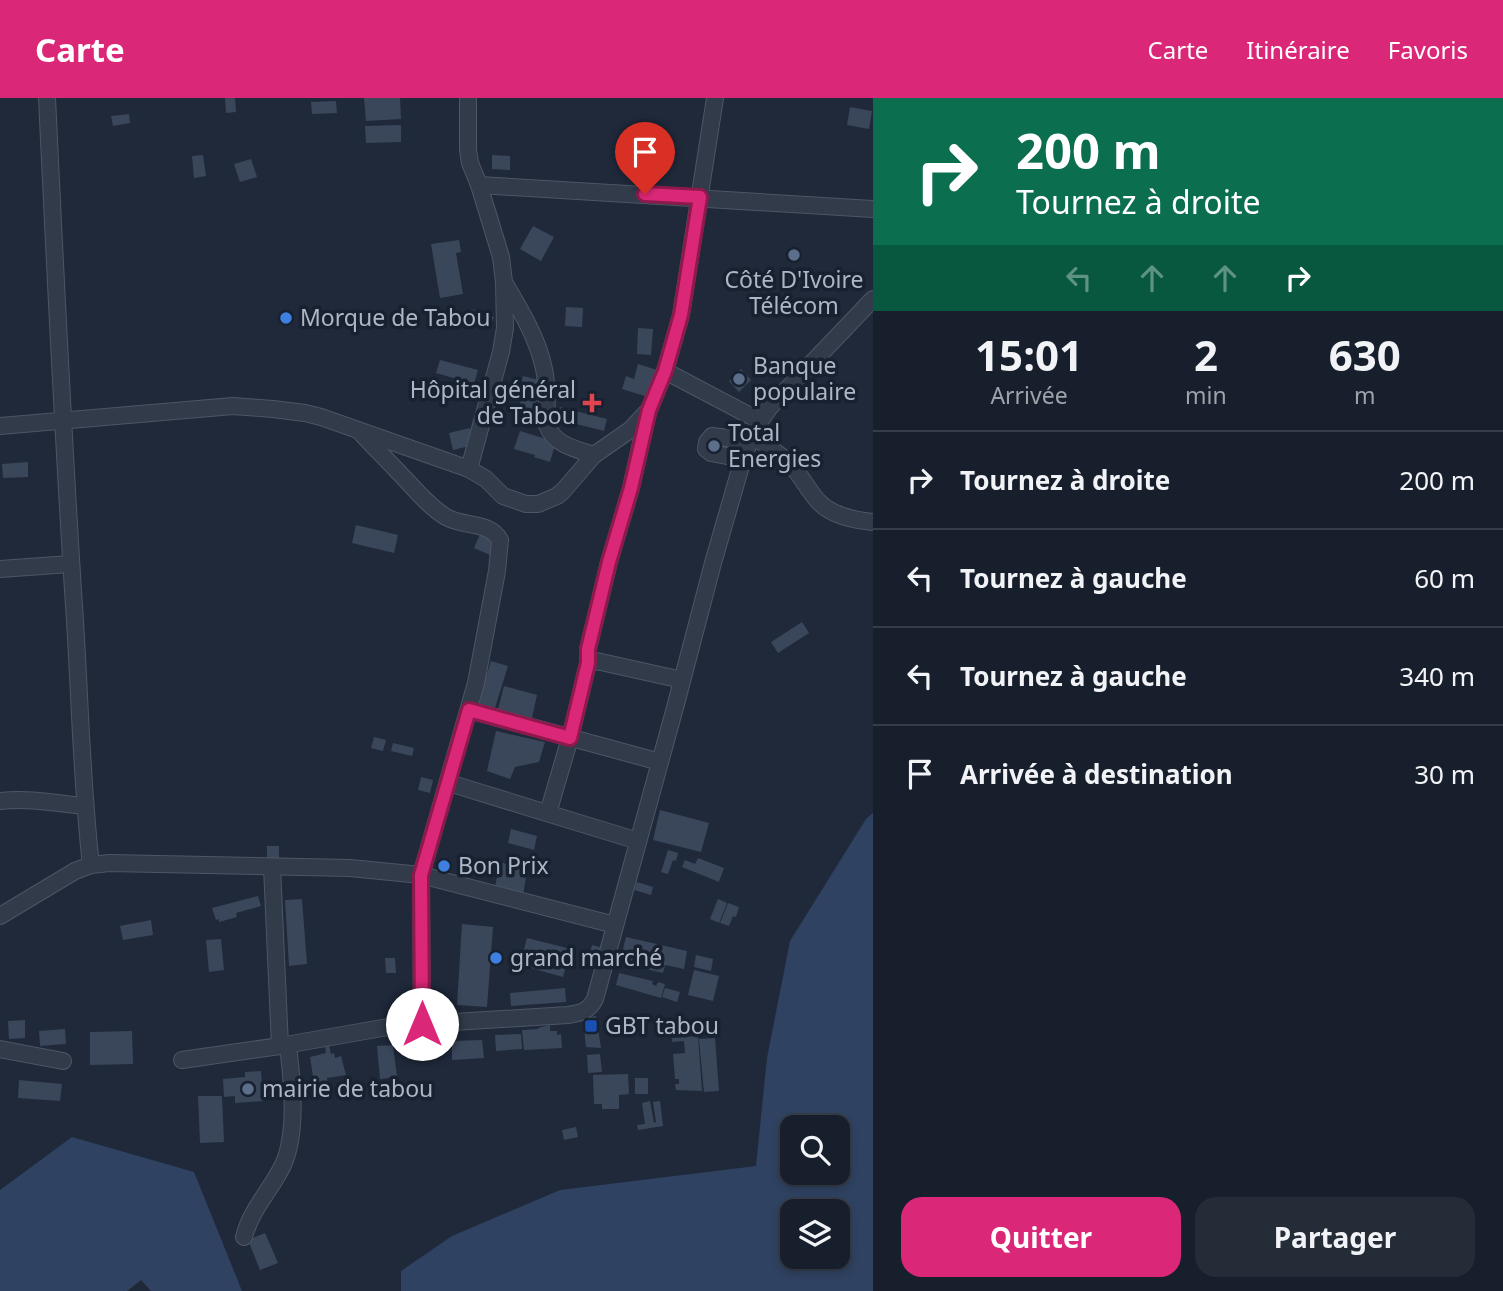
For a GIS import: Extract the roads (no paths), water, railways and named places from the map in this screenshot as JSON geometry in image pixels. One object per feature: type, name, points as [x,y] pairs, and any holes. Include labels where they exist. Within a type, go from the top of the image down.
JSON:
[{"type":"street","points":[[47,98],[70,564],[84,806],[91,865]]},
{"type":"street","points":[[468,98],[470,163],[501,257],[505,328],[469,469]]},
{"type":"street","points":[[548,813],[570,738],[588,663],[588,649],[649,410],[665,371],[681,315],[715,98]]},
{"type":"street","points":[[479,185],[873,209]]},
{"type":"street","points":[[504,282],[537,344],[544,370],[547,425],[550,433],[559,441],[594,455]]},
{"type":"street","points":[[182,1060],[382,1028],[568,1015],[591,1007],[713,563],[748,446],[760,421],[784,391],[873,299]]},
{"type":"street","points":[[665,371],[760,421]]},
{"type":"street","points":[[0,426],[233,406],[305,413],[469,469],[486,479],[503,496],[526,504],[538,504],[563,491],[594,455],[630,430],[649,410]]},
{"type":"street","points":[[359,431],[420,496],[439,512],[452,520],[491,531],[499,540],[497,571],[483,653],[449,783],[421,875],[422,1024]]},
{"type":"street","points":[[748,446],[774,451],[791,465],[826,508],[850,518],[873,522]]},
{"type":"street","points":[[0,569],[70,564]]},
{"type":"street","points":[[588,663],[601,662],[682,680]]},
{"type":"street","points":[[469,710],[660,762]]},
{"type":"street","points":[[449,783],[638,841]]},
{"type":"street","points":[[0,801],[40,800],[84,806]]},
{"type":"street","points":[[0,916],[75,871],[91,865],[133,863],[350,868],[421,875],[615,925]]},
{"type":"street","points":[[244,1237],[252,1215],[286,1158],[293,1099],[284,1045],[272,867]]},
{"type":"street","points":[[0,1049],[63,1062]]},
{"type":"water","points":[[873,813],[873,1291],[401,1291],[401,1271],[452,1236],[560,1190],[756,1166],[767,1058],[790,941],[866,819]]},
{"type":"water","points":[[72,1137],[194,1172],[242,1291],[151,1291],[141,1280],[127,1291],[0,1291],[0,1190]]},
{"type":"place","name":"Côté D'Ivoire Télécom","points":[[794,255]]},
{"type":"place","name":"Morque de Tabou","points":[[286,318]]},
{"type":"place","name":"Banque populaire","points":[[739,379]]},
{"type":"place","name":"Hôpital général de Tabou","points":[[592,403]]},
{"type":"place","name":"Total Energies","points":[[714,446]]},
{"type":"place","name":"Bon Prix","points":[[444,866]]},
{"type":"place","name":"grand marché","points":[[496,958]]},
{"type":"place","name":"GBT tabou","points":[[591,1026]]},
{"type":"place","name":"mairie de tabou","points":[[248,1089]]}]
